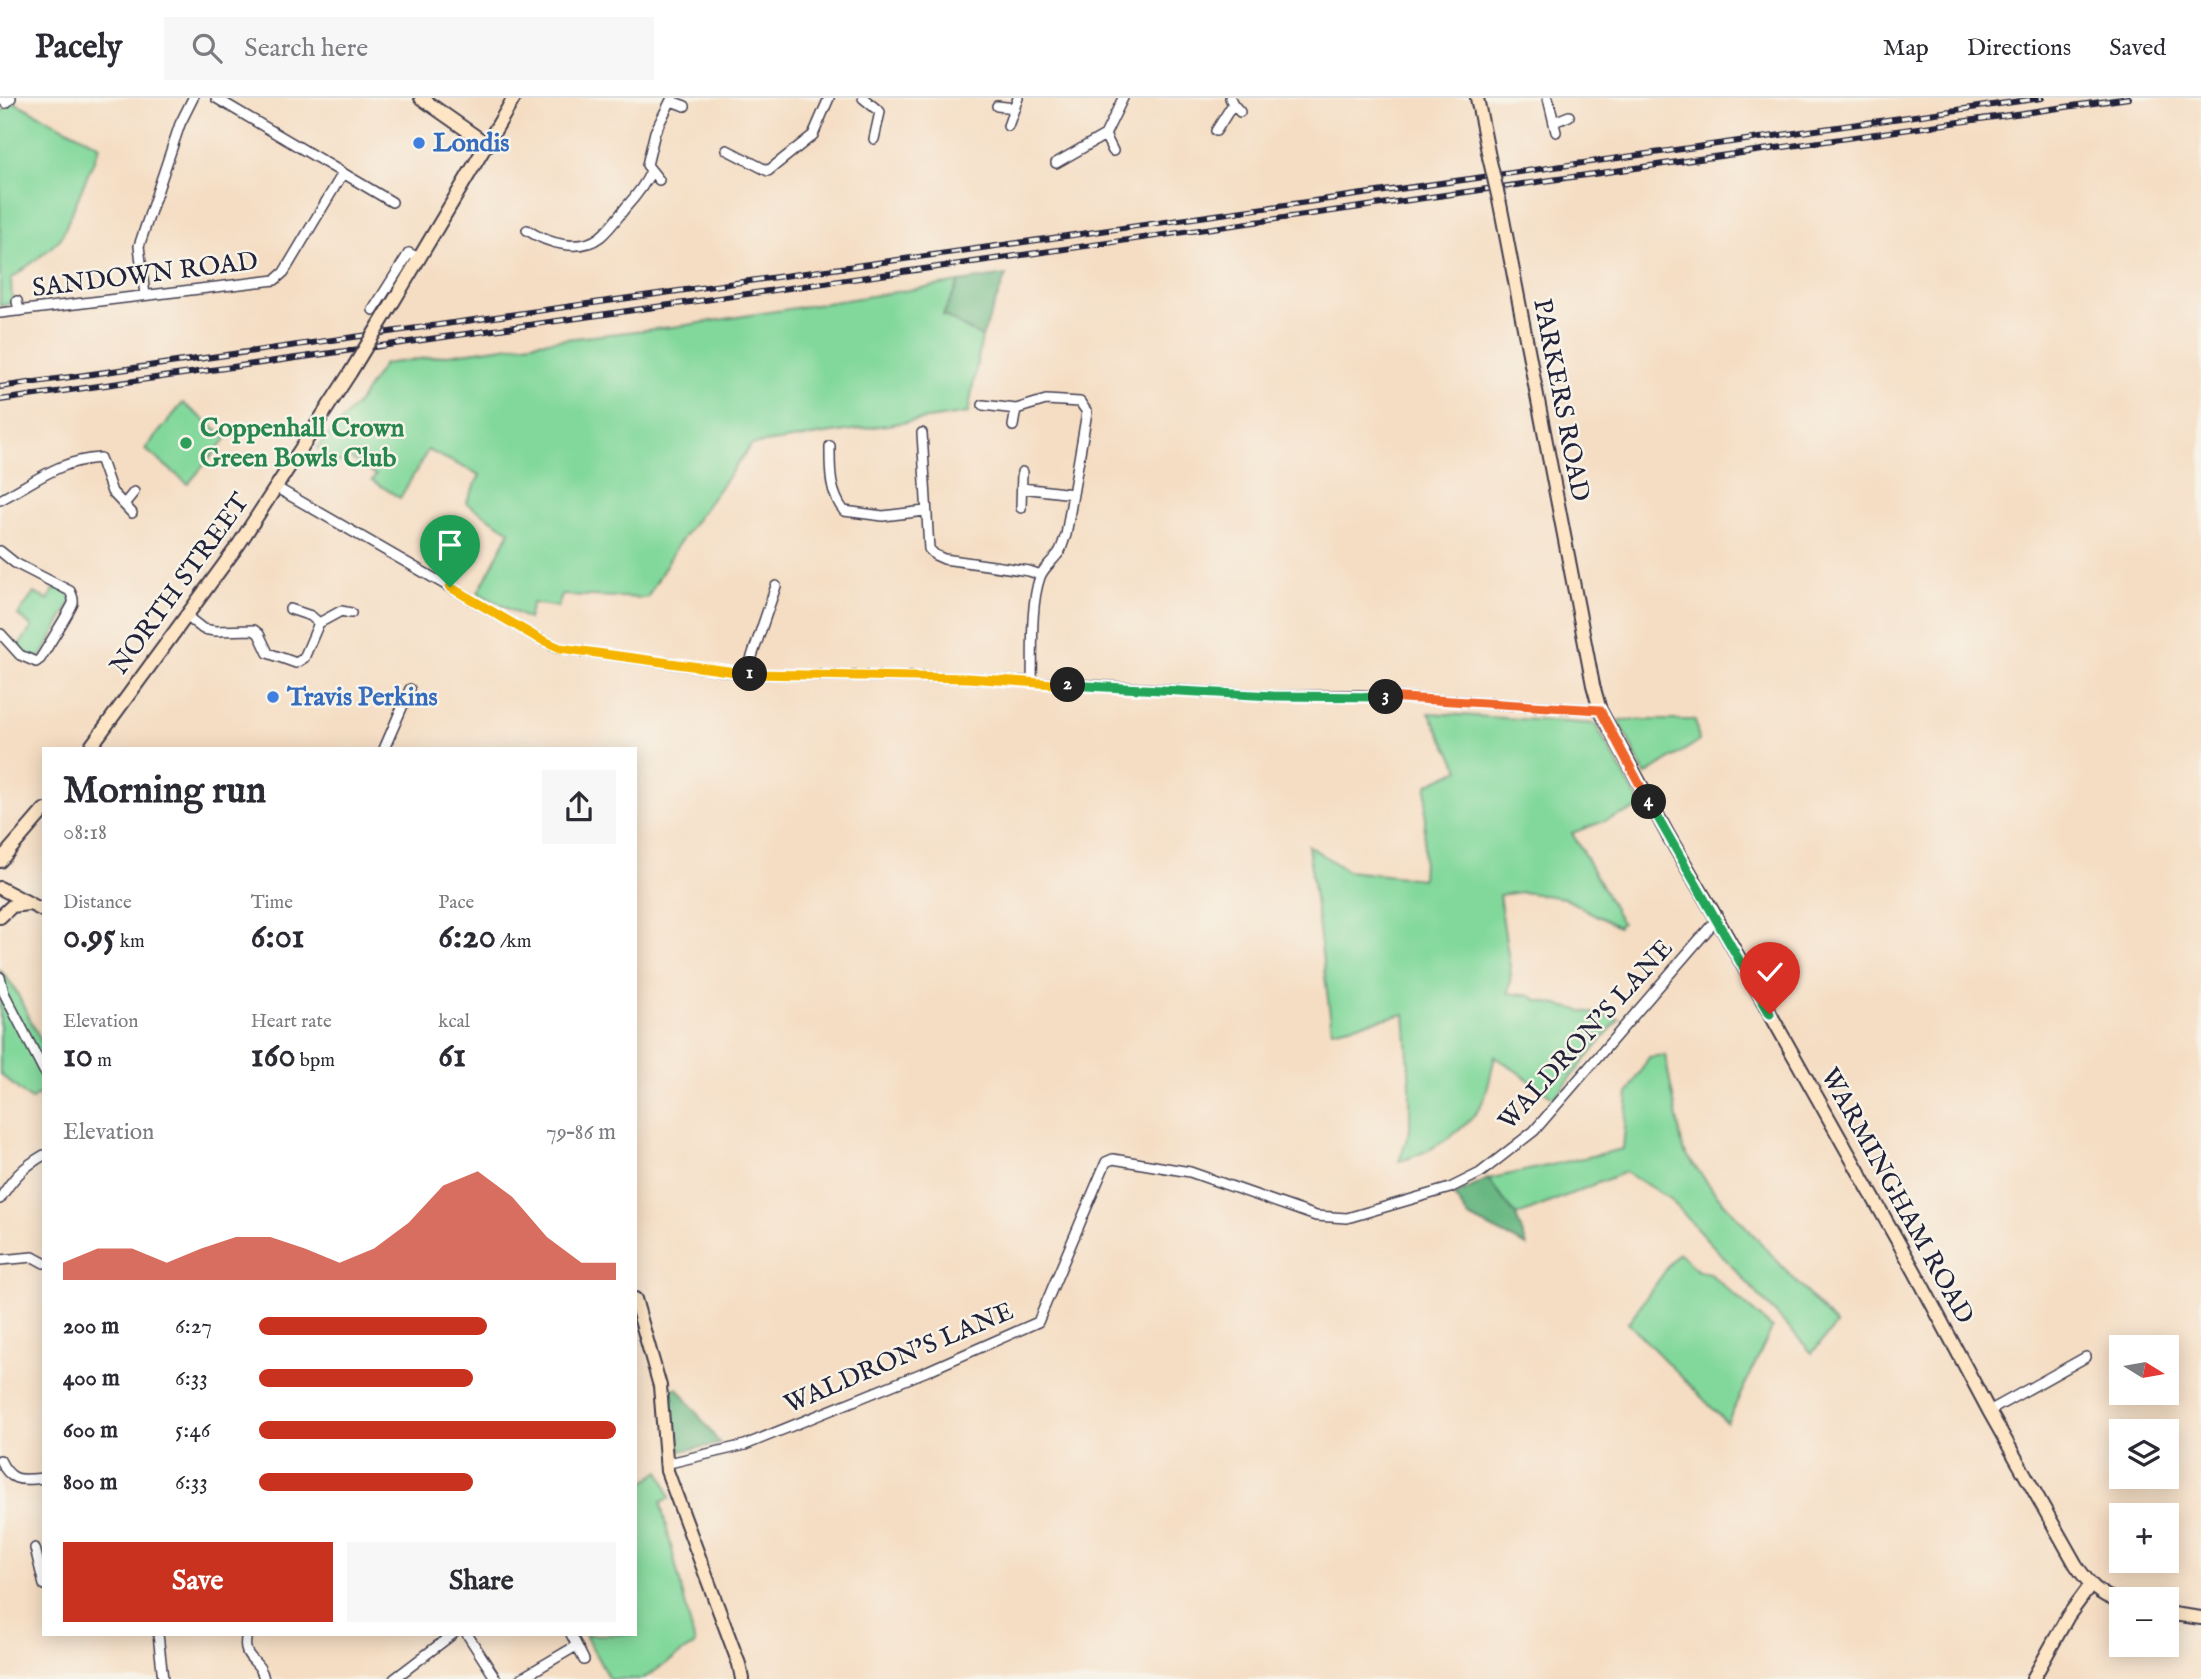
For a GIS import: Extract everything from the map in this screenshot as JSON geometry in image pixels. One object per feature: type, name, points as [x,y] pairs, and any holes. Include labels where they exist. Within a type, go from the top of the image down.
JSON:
[{"type":"street","points":[[145,295],[139,246],[180,124],[193,98]]},
{"type":"street","points":[[216,98],[392,202]]},
{"type":"street","points":[[421,98],[488,145]]},
{"type":"street","name":"NORTH STREET","points":[[94,747],[277,488],[392,304],[514,98]]},
{"type":"street","points":[[727,150],[771,175],[813,135],[828,98]]},
{"type":"street","points":[[863,98],[880,112],[874,139]]},
{"type":"street","points":[[1008,126],[1018,98]]},
{"type":"street","points":[[1056,163],[1105,135],[1123,98]]},
{"type":"street","name":"PARKERS ROAD","points":[[1477,98],[1590,672],[1600,710]]},
{"type":"street","points":[[1548,98],[1555,127],[1569,116]]},
{"type":"street","points":[[659,180],[647,165],[655,132],[671,99],[685,106]]},
{"type":"street","points":[[1216,131],[1232,101],[1240,112]]},
{"type":"street","points":[[997,106],[1015,108]]},
{"type":"street","points":[[1105,135],[1113,151]]},
{"type":"street","points":[[527,230],[541,239],[563,244],[588,243],[600,237],[643,187],[651,171]]},
{"type":"street","name":"SANDOWN ROAD","points":[[0,313],[275,280],[284,272],[343,173]]},
{"type":"street","points":[[373,310],[409,253],[419,258]]},
{"type":"street","name":"SANDOWN ROAD","points":[[18,300],[19,311]]},
{"type":"street","points":[[982,405],[1016,409],[1046,400],[1063,400],[1080,402],[1087,412],[1066,535],[1059,554],[1041,575],[1035,604],[1032,682]]},
{"type":"street","points":[[1013,426],[1016,409]]},
{"type":"street","points":[[922,433],[929,549],[944,559],[1041,575]]},
{"type":"street","points":[[830,446],[829,476],[835,499],[844,511],[883,516],[925,510]]},
{"type":"street","points":[[0,500],[56,467],[80,459],[100,458],[111,453]]},
{"type":"street","points":[[100,458],[112,492],[132,513]]},
{"type":"street","points":[[1021,508],[1022,472]]},
{"type":"street","points":[[277,488],[536,637],[560,648],[746,674],[968,678],[1273,696],[1359,695],[1600,710]]},
{"type":"street","points":[[1022,488],[1073,494]]},
{"type":"street","points":[[125,503],[134,492]]},
{"type":"street","points":[[0,551],[15,563],[70,591],[74,599],[36,662],[20,654],[1,634]]},
{"type":"street","points":[[746,674],[776,586]]},
{"type":"street","points":[[290,608],[311,616],[319,623]]},
{"type":"street","points":[[185,615],[203,629],[254,630],[260,634],[268,653],[296,663],[304,658],[319,623],[341,611],[351,613]]},
{"type":"street","points":[[385,747],[410,689]]},
{"type":"street","name":"WARMINGHAM ROAD","points":[[1600,710],[1915,1272],[1989,1411],[2091,1586]]},
{"type":"street","points":[[0,861],[42,812]]},
{"type":"street","points":[[0,848],[15,841]]},
{"type":"street","points":[[0,888],[42,910]]},
{"type":"street","points":[[0,917],[12,906],[28,904]]},
{"type":"street","name":"WALDRON'S LANE","points":[[665,1464],[745,1445],[927,1371],[1038,1322],[1106,1162],[1113,1159],[1190,1171],[1316,1216],[1347,1218],[1450,1188],[1480,1174],[1534,1131],[1717,919]]},
{"type":"street","points":[[0,977],[4,993],[42,1066]]},
{"type":"street","points":[[0,1199],[11,1181],[27,1164],[42,1156]]},
{"type":"street","points":[[0,1259],[33,1257],[42,1262]]},
{"type":"street","points":[[637,1306],[660,1386],[665,1464],[739,1664],[742,1679]]},
{"type":"street","points":[[1989,1411],[2086,1357]]},
{"type":"street","points":[[0,1460],[5,1471],[14,1478],[42,1478]]},
{"type":"street","points":[[35,1548],[42,1577]]},
{"type":"street","points":[[2033,1679],[2068,1616],[2091,1586],[2109,1599]]},
{"type":"street","points":[[2179,1615],[2201,1618]]},
{"type":"street","points":[[158,1636],[163,1679]]},
{"type":"street","points":[[246,1636],[244,1645],[246,1654],[260,1666],[264,1679]]},
{"type":"street","points":[[394,1679],[450,1636]]},
{"type":"street","points":[[468,1636],[496,1679]]},
{"type":"street","points":[[572,1636],[584,1660]]},
{"type":"street","points":[[520,1679],[576,1646]]},
{"type":"green space","points":[[14,102],[100,146],[61,238],[11,279],[12,303],[0,306],[0,112]]},
{"type":"green space","points":[[1006,275],[982,337],[943,315],[959,282]]},
{"type":"green space","points":[[959,282],[943,315],[982,337],[968,413],[751,445],[677,546],[647,598],[562,595],[558,607],[532,603],[528,619],[478,593],[510,531],[466,503],[480,475],[428,450],[400,498],[372,480],[376,475],[348,457],[341,463],[317,448],[358,403],[384,364],[539,342],[681,326]]},
{"type":"green space","name":"Coppenhall Crown Green Bowls Club","points":[[183,403],[227,438],[188,484],[145,449]]},
{"type":"green space","points":[[63,587],[73,599],[40,659],[20,655],[20,644],[32,627],[18,615],[34,593],[48,600],[53,590]]},
{"type":"green space","points":[[1429,713],[1595,724],[1642,807],[1572,833],[1622,923],[1618,927],[1564,898],[1522,892],[1499,895],[1511,974],[1508,993],[1619,1019],[1554,1098],[1495,1056],[1482,1103],[1467,1123],[1434,1147],[1399,1161],[1410,1130],[1405,1014],[1332,1030],[1308,845],[1347,871],[1422,879],[1427,785],[1460,770]]},
{"type":"green space","points":[[1619,720],[1695,720],[1699,741],[1645,775]]},
{"type":"green space","points":[[0,970],[14,987],[42,1043],[42,1101],[38,1094],[31,1100],[0,1074]]},
{"type":"green space","points":[[1665,1055],[1683,1150],[1716,1194],[1836,1325],[1812,1353],[1669,1198],[1625,1172],[1516,1216],[1488,1179],[1623,1149],[1628,1093],[1649,1057]]},
{"type":"green space","points":[[1488,1179],[1516,1216],[1527,1246],[1469,1217],[1454,1196]]},
{"type":"green space","points":[[1678,1253],[1698,1271],[1709,1273],[1772,1328],[1727,1423],[1628,1323]]},
{"type":"green space","points":[[678,1388],[720,1444],[681,1451],[674,1443],[668,1389]]},
{"type":"green space","points":[[660,1471],[670,1498],[661,1502],[662,1509],[695,1644],[643,1679],[609,1679],[586,1636],[637,1636],[637,1488]]},
{"type":"railway","points":[[0,387],[2042,98]]},
{"type":"railway","points":[[0,400],[2129,98]]},
{"type":"place","name":"Londis","points":[[419,143]]},
{"type":"place","name":"Coppenhall Crown Green Bowls Club","points":[[186,443]]},
{"type":"place","name":"Travis Perkins","points":[[273,697]]},
{"type":"route","points":[[450,587],[560,648],[746,674],[968,678],[1088,687],[1273,696],[1359,695],[1600,710],[1770,1014]]}]
